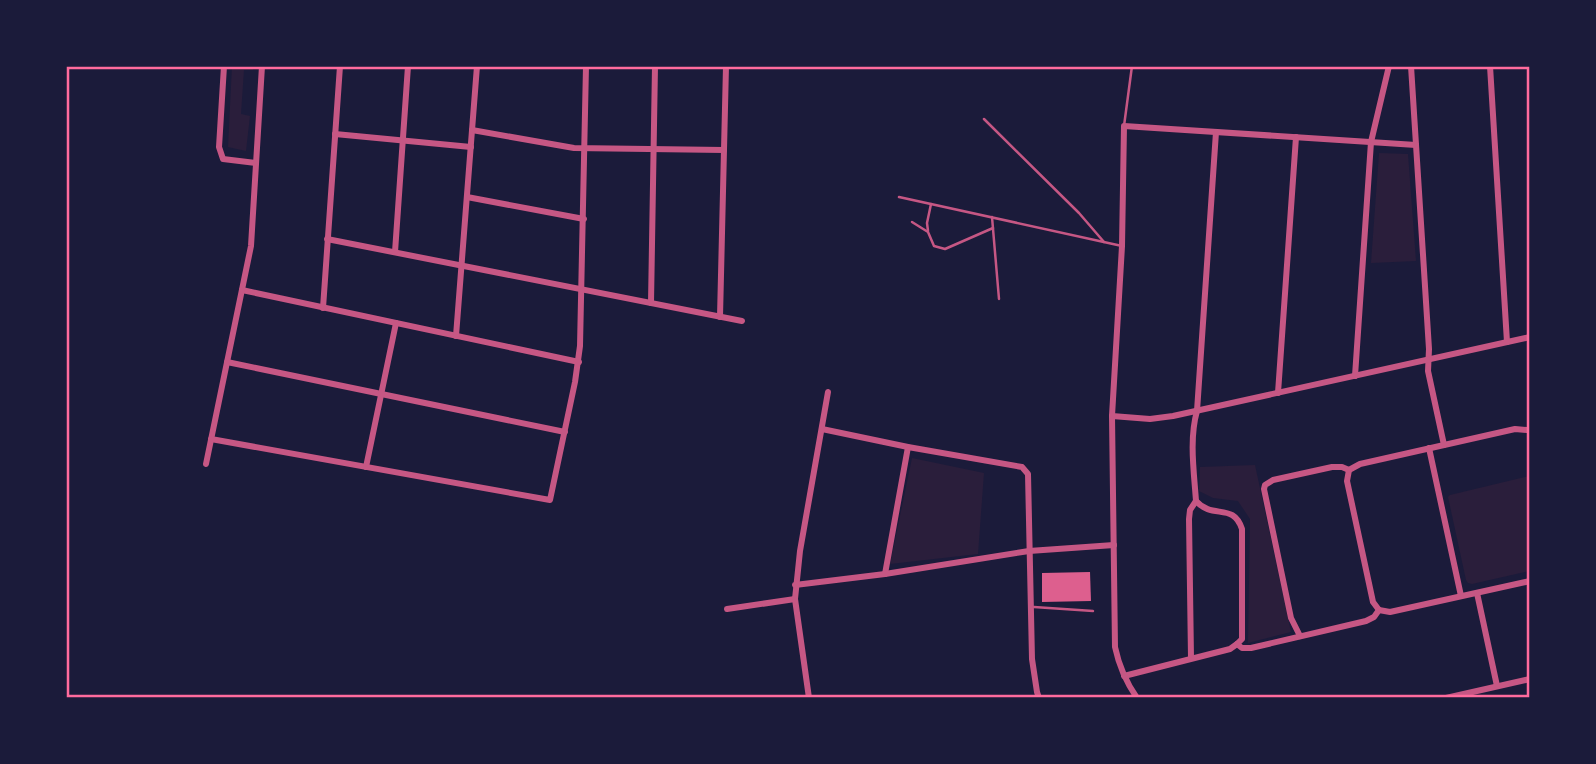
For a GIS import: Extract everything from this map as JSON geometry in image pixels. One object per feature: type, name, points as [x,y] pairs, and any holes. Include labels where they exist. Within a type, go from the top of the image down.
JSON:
[{"type":"street","points":[[224,66],[219,146],[223,159],[256,163]]},
{"type":"street","points":[[206,464],[251,246],[262,66]]},
{"type":"street","points":[[323,308],[340,66]]},
{"type":"street","points":[[395,252],[408,66]]},
{"type":"street","points":[[456,336],[477,66]]},
{"type":"street","points":[[211,439],[550,500],[579,362],[582,330],[586,66]]},
{"type":"street","points":[[651,303],[655,66]]},
{"type":"street","points":[[720,317],[726,66]]},
{"type":"street","points":[[1355,376],[1371,142],[1389,66]]},
{"type":"street","points":[[1411,66],[1428,371],[1444,445]]},
{"type":"street","points":[[1490,66],[1507,342]]},
{"type":"street","points":[[1137,698],[1124,676],[1115,647],[1112,416],[1122,246],[1124,126],[1416,145]]},
{"type":"street","points":[[472,130],[568,147],[724,150]]},
{"type":"street","points":[[1191,658],[1189,519],[1190,510],[1196,501],[1193,436],[1197,411],[1216,132]]},
{"type":"street","points":[[335,134],[471,147]]},
{"type":"street","points":[[1278,393],[1296,137]]},
{"type":"street","points":[[467,197],[584,219]]},
{"type":"street","points":[[327,239],[742,321]]},
{"type":"street","points":[[242,290],[579,362]]},
{"type":"street","points":[[366,467],[396,323]]},
{"type":"street","points":[[1112,416],[1150,419],[1197,411],[1530,337]]},
{"type":"street","points":[[227,362],[565,432]]},
{"type":"street","points":[[809,698],[795,585],[828,392]]},
{"type":"street","points":[[822,429],[1022,467],[1028,474],[1032,659],[1039,698]]},
{"type":"street","points":[[1349,470],[1360,464],[1515,429],[1529,430]]},
{"type":"street","points":[[885,574],[908,447]]},
{"type":"street","points":[[1429,449],[1461,596]]},
{"type":"street","points":[[1300,636],[1291,618],[1264,493],[1265,485],[1273,480],[1332,467],[1349,470]]},
{"type":"street","points":[[1349,470],[1347,481],[1373,602],[1379,610],[1390,612],[1530,581]]},
{"type":"street","points":[[1124,676],[1230,649],[1242,639],[1242,529],[1239,520],[1232,514],[1201,507],[1196,501]]},
{"type":"street","points":[[795,585],[1030,551],[1114,545]]},
{"type":"street","points":[[1477,593],[1497,686]]},
{"type":"street","points":[[727,609],[795,600]]},
{"type":"street","points":[[1237,645],[1251,648],[1366,621],[1374,617],[1379,610]]},
{"type":"street","points":[[1446,698],[1530,679]]},
{"type":"lane","points":[[1124,126],[1132,66]]},
{"type":"lane","points":[[984,120],[1079,213],[1104,242]]},
{"type":"lane","points":[[899,197],[1122,246]]},
{"type":"lane","points":[[931,204],[927,223],[934,246],[944,249],[993,228]]},
{"type":"lane","points":[[992,217],[999,299]]},
{"type":"lane","points":[[912,222],[928,232]]},
{"type":"lane","points":[[1030,603],[1032,607],[1093,611]]},
{"type":"shaded area","points":[[232,66],[253,67],[253,70],[244,70],[241,114],[250,116],[246,151],[228,147]]},
{"type":"shaded area","points":[[1379,153],[1408,154],[1416,261],[1371,263]]},
{"type":"shaded area","points":[[912,458],[984,473],[978,554],[890,564]]},
{"type":"shaded area","points":[[1255,465],[1291,632],[1248,643],[1250,519],[1238,501],[1213,498],[1199,491],[1200,467]]},
{"type":"shaded area","points":[[1529,476],[1529,571],[1468,583],[1448,497]]},
{"type":"building","points":[[1090,572],[1091,601],[1042,602],[1042,573]]}]
